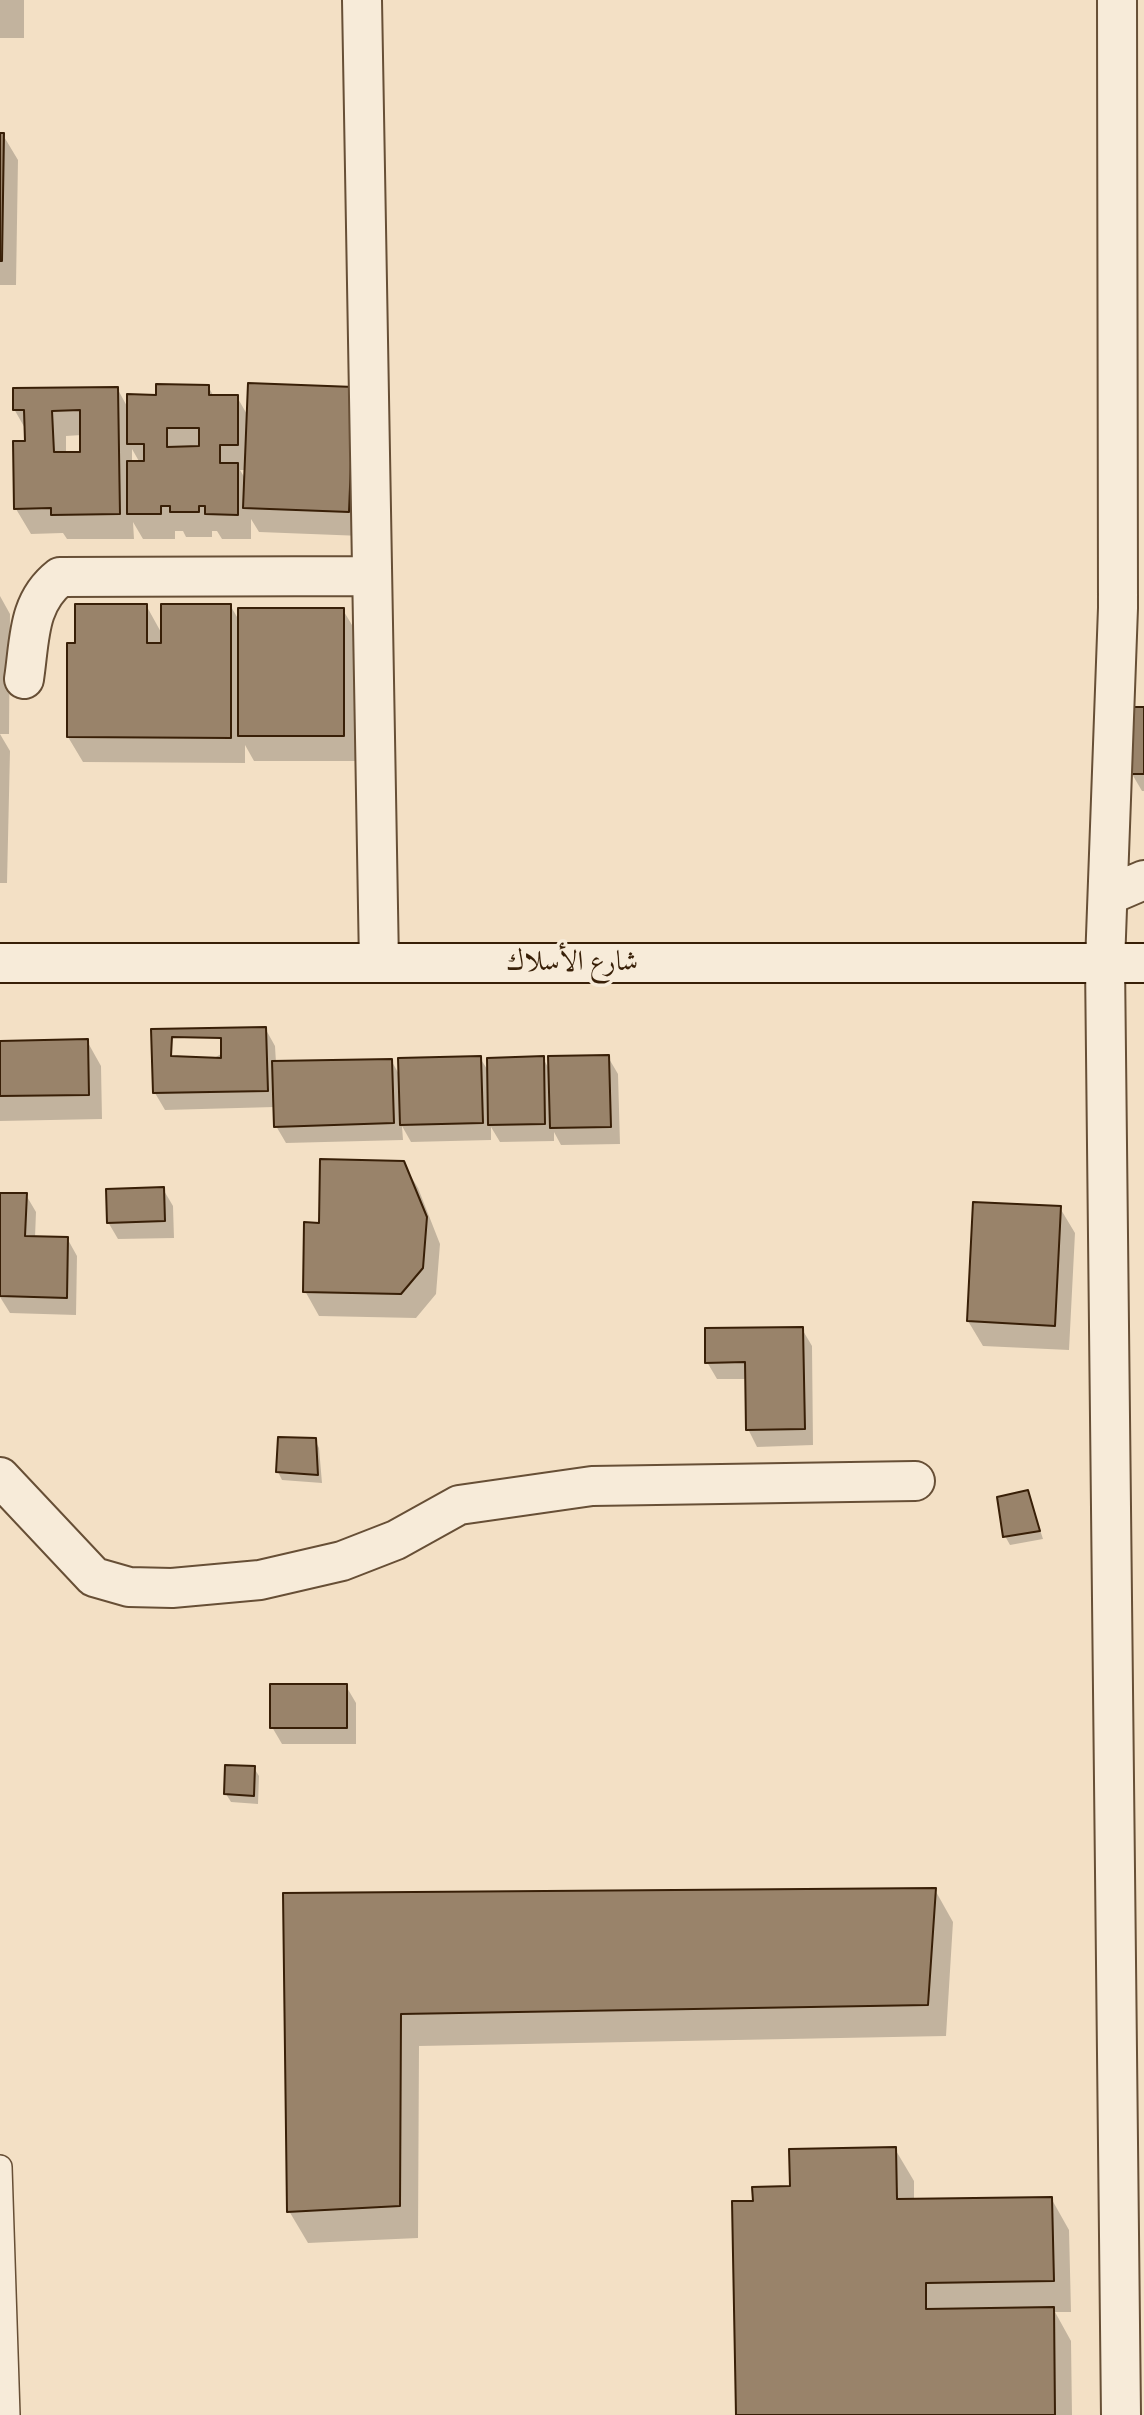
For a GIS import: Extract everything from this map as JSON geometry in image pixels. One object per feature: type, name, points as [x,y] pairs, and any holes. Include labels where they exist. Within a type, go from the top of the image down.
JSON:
[{"type":"street","points":[[362,0],[379,962]]},
{"type":"street","points":[[1117,0],[1118,608],[1105,962],[1130,2041],[1121,2415]]},
{"type":"street","points":[[24,680],[35,611],[44,590],[60,577],[372,576]]},
{"type":"street","points":[[1109,895],[1144,880]]},
{"type":"street","name":"شارع الأسلاك","points":[[0,962],[1144,963]]},
{"type":"street","points":[[0,1477],[94,1577],[130,1587],[172,1588],[260,1580],[342,1562],[396,1540],[459,1505],[592,1486],[915,1481]]},
{"type":"lane","points":[[0,2168],[8,2415]]},
{"type":"building","points":[[0,133],[4,133],[2,261],[0,261]]},
{"type":"building","points":[[248,383],[354,387],[349,512],[243,508]]},
{"type":"building","points":[[156,384],[209,385],[209,395],[238,395],[238,445],[220,445],[220,463],[238,463],[238,515],[205,514],[205,506],[199,506],[199,512],[170,512],[170,506],[161,506],[161,514],[127,514],[127,461],[144,461],[144,444],[127,444],[127,394],[156,395]],"holes":[[[167,428],[199,428],[199,446],[167,447]]]},
{"type":"building","points":[[118,387],[120,514],[51,515],[51,508],[14,509],[13,441],[25,441],[24,410],[13,410],[13,388]],"holes":[[[80,410],[80,452],[54,452],[52,411]]]},
{"type":"building","points":[[75,604],[147,604],[147,643],[161,643],[161,604],[231,604],[231,738],[67,737],[67,643],[75,643]]},
{"type":"building","points":[[238,608],[344,608],[344,736],[238,736]]},
{"type":"building","points":[[1129,707],[1144,707],[1144,774],[1130,774]]},
{"type":"building","points":[[266,1027],[268,1091],[153,1093],[151,1029]]},
{"type":"building","points":[[172,1037],[221,1038],[221,1058],[171,1056]]},
{"type":"building","points":[[88,1039],[89,1095],[0,1096],[0,1041]]},
{"type":"building","points":[[609,1055],[611,1127],[550,1128],[548,1056]]},
{"type":"building","points":[[481,1056],[483,1123],[400,1125],[398,1058]]},
{"type":"building","points":[[544,1056],[545,1124],[488,1125],[487,1058]]},
{"type":"building","points":[[392,1059],[394,1123],[274,1127],[272,1061]]},
{"type":"building","points":[[320,1159],[404,1161],[427,1217],[423,1268],[401,1294],[303,1292],[304,1222],[319,1223]]},
{"type":"building","points":[[164,1187],[165,1221],[107,1223],[106,1189]]},
{"type":"building","points":[[0,1193],[27,1193],[25,1236],[68,1237],[67,1298],[0,1296]]},
{"type":"building","points":[[973,1202],[1061,1206],[1055,1326],[967,1321]]},
{"type":"building","points":[[803,1327],[805,1429],[746,1430],[745,1362],[705,1363],[705,1328]]},
{"type":"building","points":[[278,1437],[316,1438],[318,1475],[276,1472]]},
{"type":"building","points":[[1028,1490],[1040,1531],[1003,1537],[997,1497]]},
{"type":"building","points":[[270,1684],[347,1684],[347,1728],[270,1728]]},
{"type":"building","points":[[225,1765],[255,1766],[254,1796],[224,1794]]},
{"type":"building","points":[[936,1888],[928,2005],[401,2014],[400,2206],[287,2212],[283,1893]]},
{"type":"building","points":[[896,2147],[897,2199],[1052,2197],[1054,2281],[926,2283],[926,2309],[1054,2307],[1055,2415],[736,2415],[732,2201],[753,2201],[752,2187],[790,2186],[789,2149]]}]
